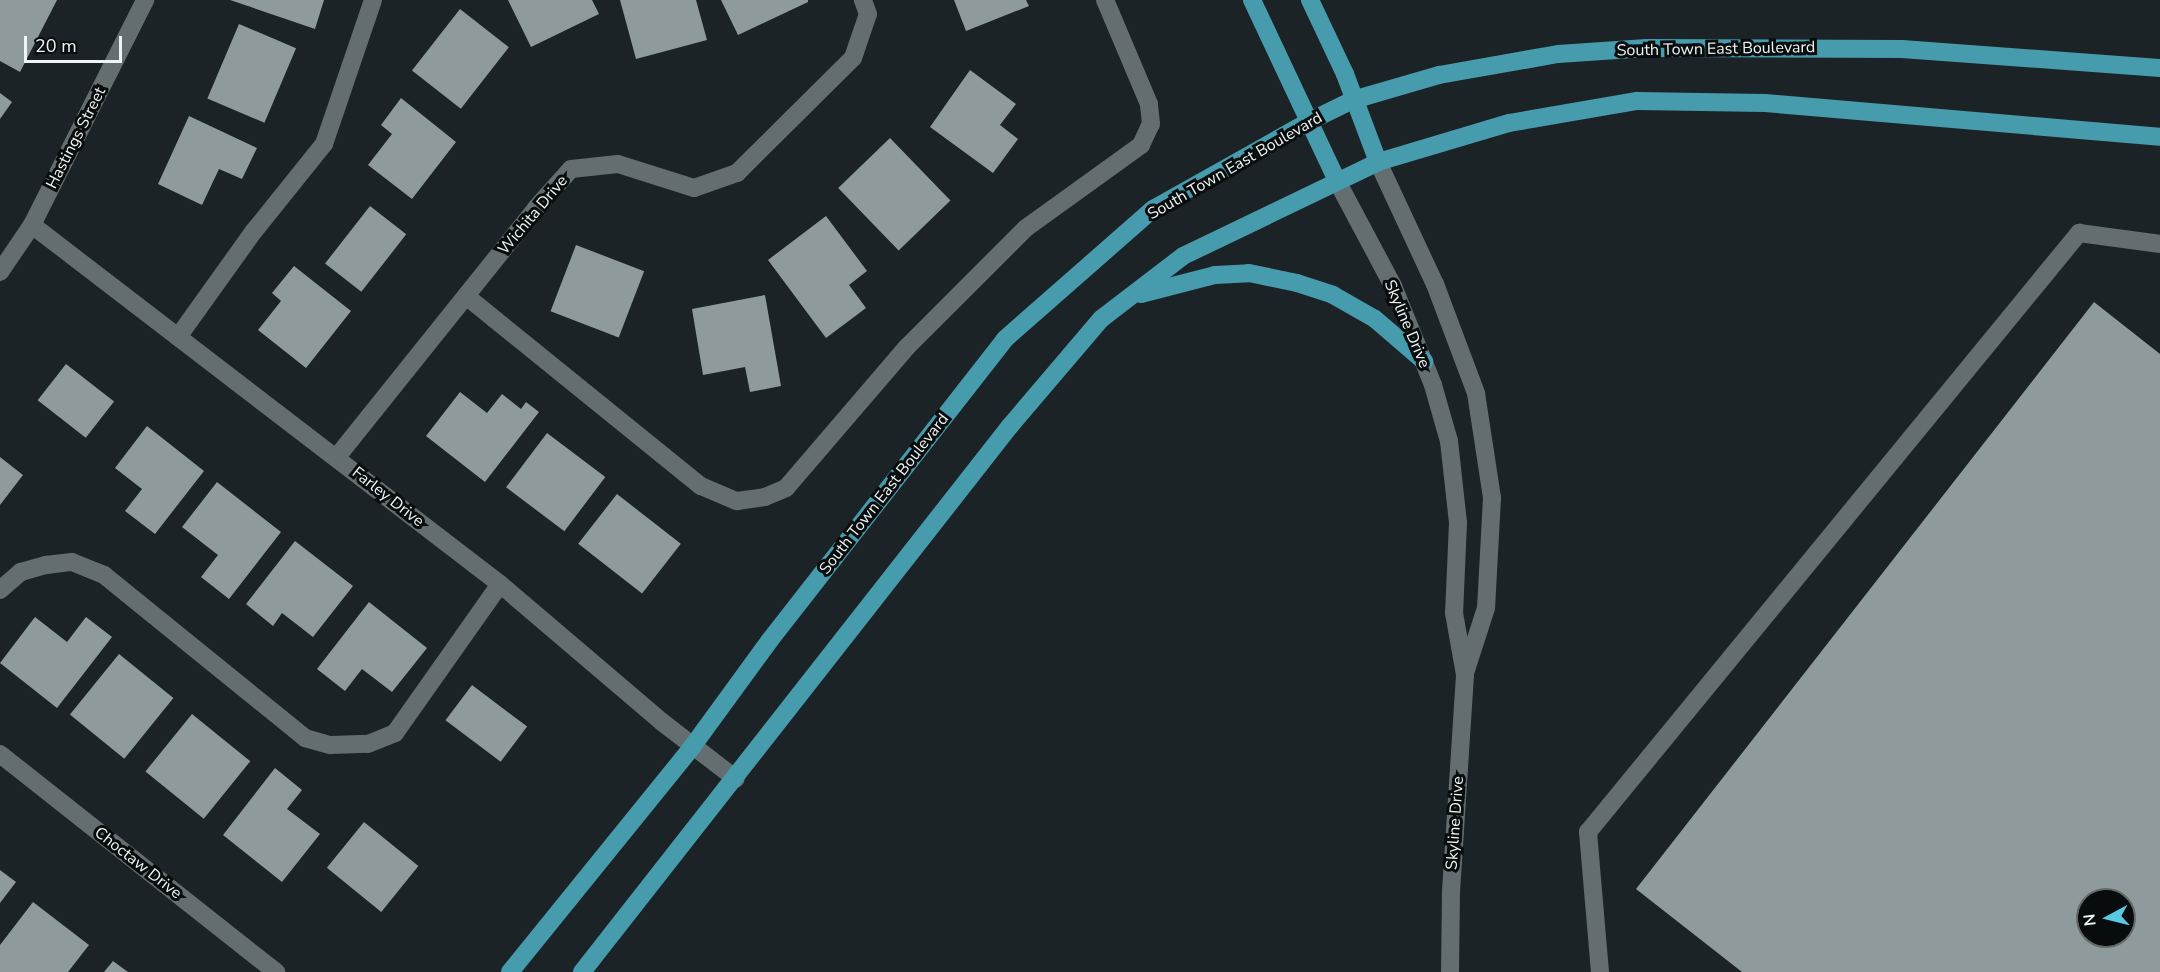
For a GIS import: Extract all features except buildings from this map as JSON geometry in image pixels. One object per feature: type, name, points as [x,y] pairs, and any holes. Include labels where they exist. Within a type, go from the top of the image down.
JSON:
[{"type":"main road","name":"Skyline Drive","points":[[1252,0],[1337,181]]},
{"type":"main road","name":"Skyline Drive","points":[[1310,0],[1345,74],[1378,162]]},
{"type":"main road","name":"South Town East Boulevard","points":[[510,972],[692,747],[770,640],[1005,339],[1153,209],[1308,122],[1353,100],[1439,75],[1558,54],[1647,48],[1902,49],[2160,68]]},
{"type":"main road","points":[[582,972],[736,779],[1010,426],[1101,319],[1183,256],[1378,162],[1509,123],[1637,101],[1765,103],[2160,137]]},
{"type":"main road","points":[[1131,297],[1215,275],[1249,273],[1297,283],[1333,295],[1375,319],[1424,361]]},
{"type":"street","name":"Hastings Street","points":[[0,272],[32,225],[145,0]]},
{"type":"street","points":[[178,337],[254,231],[324,144],[373,0]]},
{"type":"street","name":"Wichita Drive","points":[[336,458],[536,208],[571,169],[618,164],[694,188],[737,173],[853,58],[868,14],[863,0]]},
{"type":"street","points":[[466,296],[701,486],[737,501],[765,497],[786,488],[907,346],[1026,228],[1141,145],[1151,124],[1149,104],[1105,0]]},
{"type":"street","name":"Skyline Drive","points":[[1378,162],[1435,284],[1476,393],[1492,498],[1486,608],[1465,675],[1451,892],[1450,972]]},
{"type":"street","name":"Skyline Drive","points":[[1337,181],[1393,286],[1424,361],[1449,441],[1458,523],[1454,613],[1465,675]]},
{"type":"street","name":"Farley Drive","points":[[32,225],[500,585],[692,747],[736,779]]},
{"type":"street","points":[[1600,972],[1588,832],[2079,232],[2160,244]]},
{"type":"street","points":[[0,590],[21,572],[46,565],[72,562],[104,575],[305,738],[330,745],[368,744],[395,733],[500,585]]},
{"type":"street","name":"Choctaw Drive","points":[[0,754],[276,972]]}]
